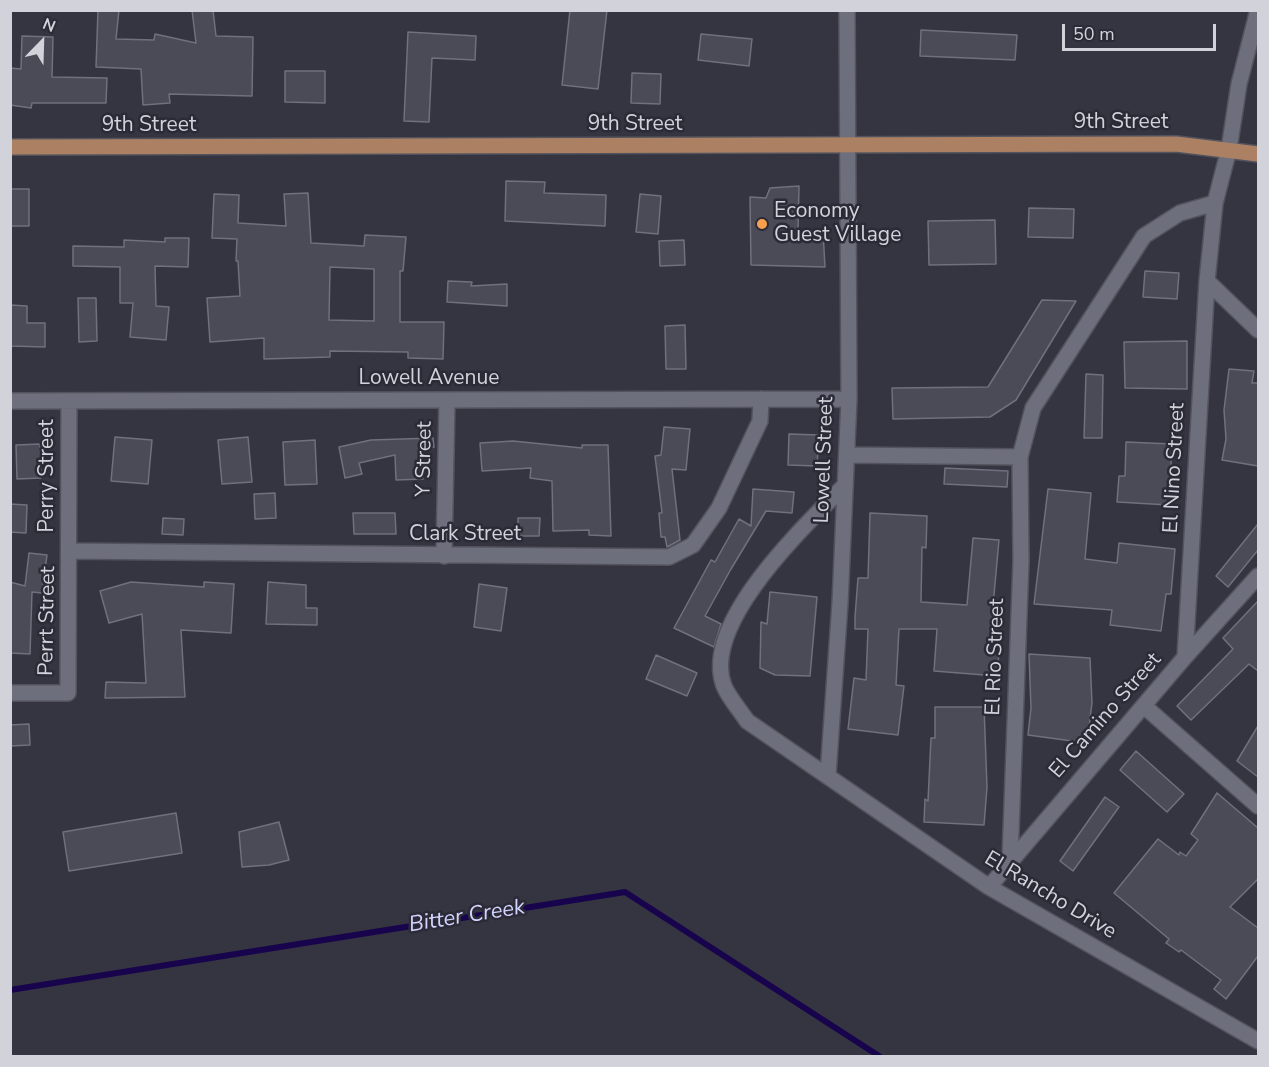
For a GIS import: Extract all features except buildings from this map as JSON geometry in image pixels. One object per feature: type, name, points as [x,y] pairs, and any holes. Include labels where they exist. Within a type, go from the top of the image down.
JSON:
[{"type":"main road","name":"9th Street","points":[[10,147],[1176,144],[1258,154]]},
{"type":"street","name":"Lowell Street","points":[[828,775],[849,399],[847,10]]},
{"type":"street","points":[[1258,10],[1239,84],[1229,149],[1215,203],[1207,281],[1258,330]]},
{"type":"street","name":"El Rio Street","points":[[1010,859],[1021,561],[1020,457],[1033,408],[1144,236],[1180,213],[1215,203]]},
{"type":"street","name":"El Nino Street","points":[[1185,657],[1207,281]]},
{"type":"street","name":"Clark Street","points":[[69,550],[669,557],[693,545],[719,508],[760,421],[761,399]]},
{"type":"street","name":"Lowell Avenue","points":[[10,401],[849,399]]},
{"type":"street","name":"Y Street","points":[[444,556],[447,400]]},
{"type":"street","name":"Perry Street","points":[[69,402],[69,550]]},
{"type":"street","points":[[847,455],[1020,457]]},
{"type":"street","name":"El Rancho Drive","points":[[845,485],[794,537],[751,587],[731,627],[721,660],[724,686],[747,721],[789,752],[828,775],[989,887],[1258,1041]]},
{"type":"street","name":"Perrt Street","points":[[10,693],[68,693],[69,550]]},
{"type":"street","name":"El Camino Street","points":[[989,887],[1010,859],[1258,576]]},
{"type":"street","points":[[1144,706],[1258,806]]},
{"type":"waterway","name":"Bitter Creek","points":[[10,990],[625,892],[879,1056]]},
{"type":"place","name":"Economy Guest Village","points":[[762,224]]}]
